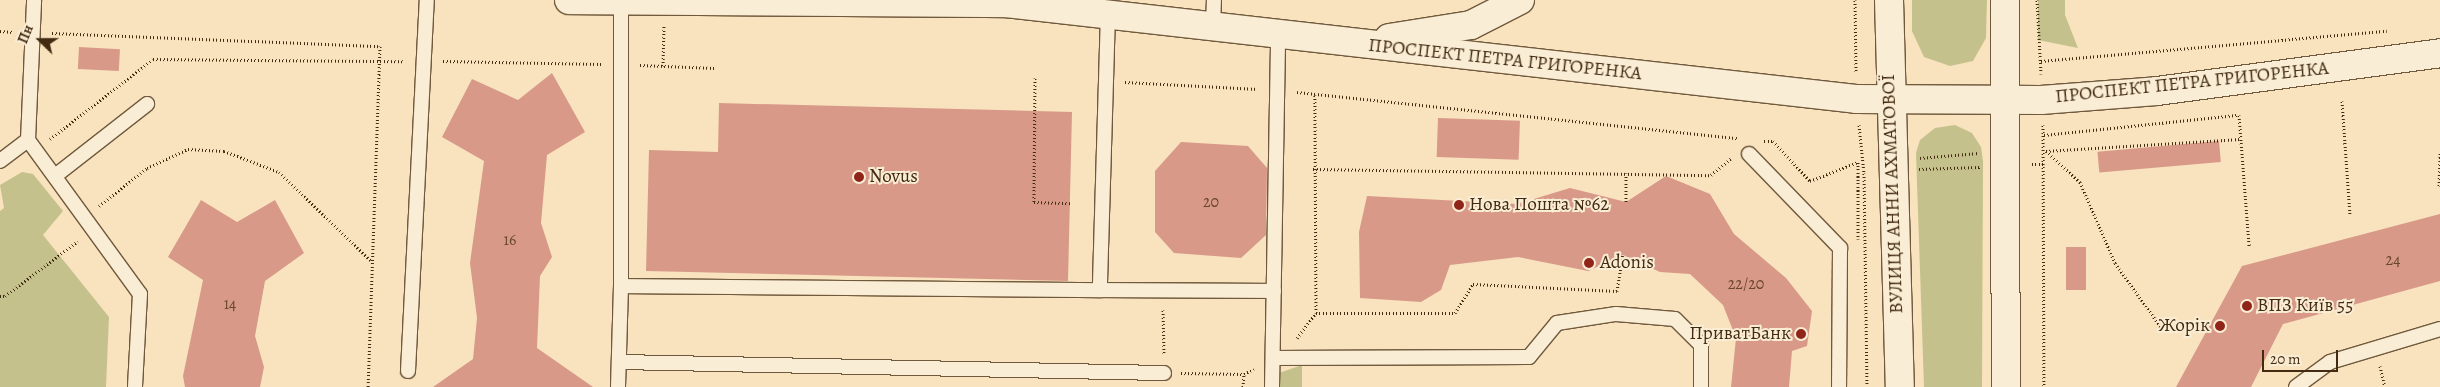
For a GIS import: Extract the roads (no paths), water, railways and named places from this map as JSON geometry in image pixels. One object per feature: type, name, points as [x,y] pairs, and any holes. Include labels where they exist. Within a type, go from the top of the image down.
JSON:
[{"type":"main road","name":"ПРОСПЕКТ ПЕТРА ГРИГОРЕНКА","points":[[569,0],[622,2],[1006,3],[1108,13],[1355,44],[1856,99],[2007,99],[2157,91],[2440,53]]},
{"type":"main road","points":[[1355,44],[1471,25],[1520,0]]},
{"type":"main road","name":"ВУЛИЦЯ АННИ АХМАТОВОЇ","points":[[1889,0],[1889,99],[1900,387]]},
{"type":"main road","points":[[2005,0],[2007,99],[2006,387]]},
{"type":"lane","points":[[34,0],[32,32],[32,145],[140,294],[136,387]]},
{"type":"lane","points":[[408,371],[426,61],[427,0]]},
{"type":"lane","points":[[1213,27],[1214,0]]},
{"type":"lane","points":[[618,387],[622,2]]},
{"type":"lane","points":[[1100,290],[1104,81],[1108,13]]},
{"type":"lane","points":[[1272,387],[1278,35]]},
{"type":"lane","points":[[55,176],[148,104]]},
{"type":"lane","points":[[0,161],[32,145]]},
{"type":"lane","points":[[1744,153],[1840,248],[1840,387]]},
{"type":"lane","points":[[620,286],[1274,291]]},
{"type":"lane","points":[[1273,358],[1529,357],[1556,323],[1616,314],[1675,319],[1701,345],[1701,387]]},
{"type":"lane","points":[[2296,387],[2330,362],[2440,329]]},
{"type":"lane","points":[[619,362],[1164,373]]},
{"type":"place","name":"Novus","points":[[859,177]]},
{"type":"place","name":"Нова Пошта №62","points":[[1459,205]]},
{"type":"place","name":"Adonis","points":[[1589,263]]},
{"type":"place","name":"ВПЗ Київ 55","points":[[2247,306]]},
{"type":"place","name":"Жорік","points":[[2220,326]]},
{"type":"place","name":"ПриватБанк","points":[[1801,334]]}]
